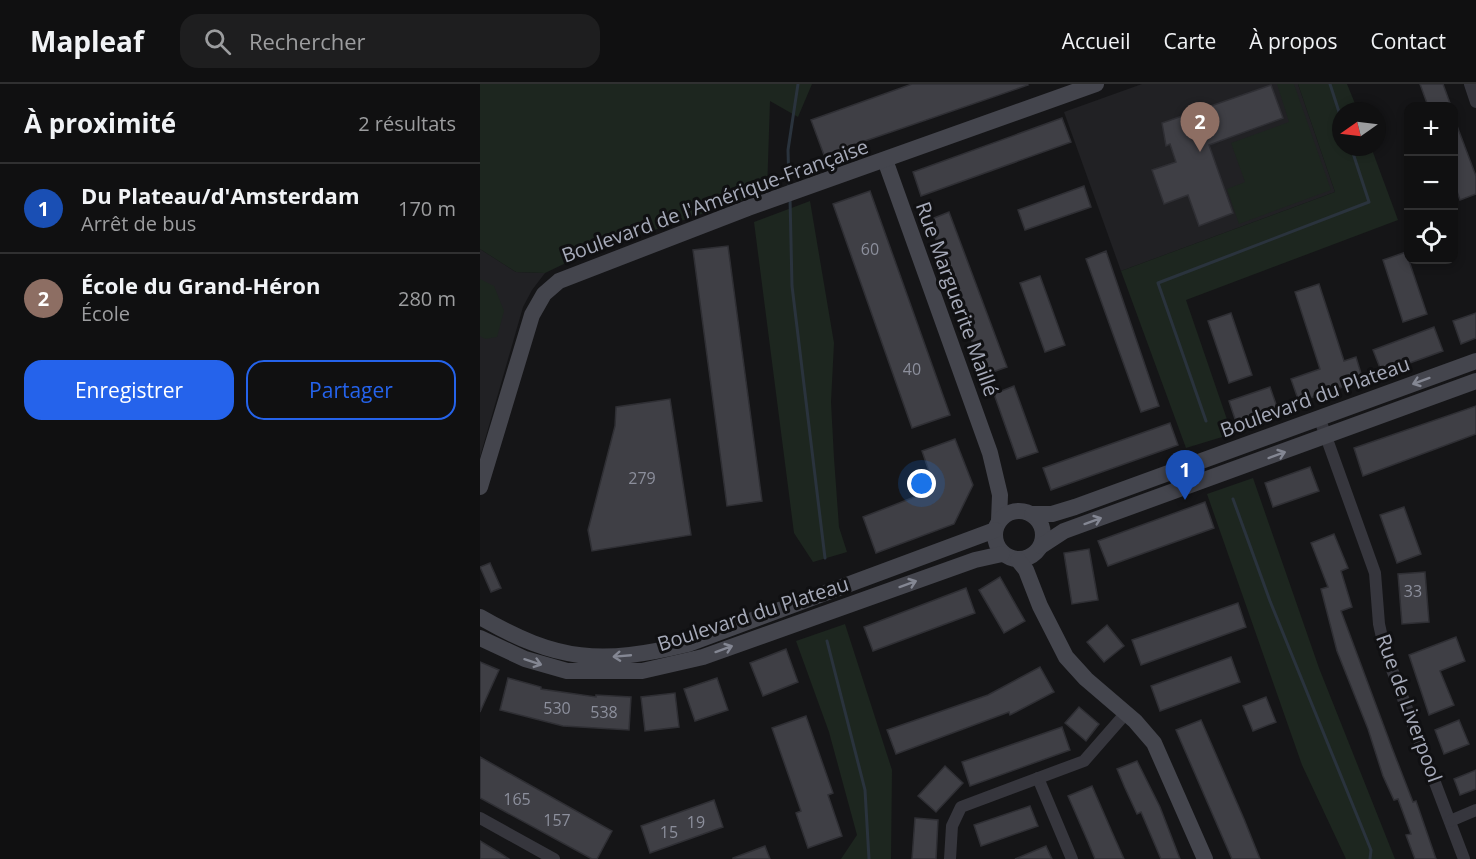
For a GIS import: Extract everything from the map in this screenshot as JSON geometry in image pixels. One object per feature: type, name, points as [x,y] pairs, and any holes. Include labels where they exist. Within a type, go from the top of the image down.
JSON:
[{"type":"main road","name":"Boulevard de l'Amérique-Française","points":[[480,487],[532,315],[552,286],[570,275],[627,253],[1095,84]]},
{"type":"main road","name":"Rue Marguerite Maillé","points":[[885,160],[990,453],[1000,495],[997,525]]},
{"type":"main road","name":"Boulevard du Plateau","points":[[1028,513],[1052,514],[1075,507],[1476,361]]},
{"type":"main road","name":"Boulevard du Plateau","points":[[1038,550],[1065,531],[1476,381]]},
{"type":"main road","name":"Rue Marguerite Maillé","points":[[990,453],[1009,491],[1028,513]]},
{"type":"main road","points":[[1053,629],[1038,550],[1042,529],[1028,513],[1014,511],[997,525],[997,547],[1026,570],[1060,648],[1074,668],[1126,713],[1154,743],[1205,859]]},
{"type":"main road","name":"Boulevard du Plateau","points":[[480,617],[532,643],[582,656],[620,657],[650,653],[688,644],[997,525]]},
{"type":"main road","points":[[1010,557],[1038,550]]},
{"type":"main road","name":"Boulevard du Plateau","points":[[480,638],[525,660],[567,671],[642,671],[703,657],[975,560],[1010,557]]},
{"type":"street","points":[[1470,84],[1476,102]]},
{"type":"street","name":"Rue de Liverpool","points":[[1319,417],[1375,573],[1379,624],[1385,651],[1464,859]]},
{"type":"street","points":[[950,859],[952,826],[961,807],[1087,759],[1126,713]]},
{"type":"street","points":[[1038,778],[1072,859]]},
{"type":"street","points":[[1450,820],[1476,810]]},
{"type":"street","points":[[480,818],[554,859]]},
{"type":"shaded area","points":[[480,84],[812,84],[798,117],[770,101],[767,192],[589,252],[545,273],[516,272],[480,249]]},
{"type":"shaded area","points":[[1142,84],[1298,84],[1335,192],[1121,271],[1064,112]]},
{"type":"shaded area","points":[[1277,84],[1294,84],[1331,190],[1239,224],[1227,189],[1245,182],[1231,143],[1289,122]]},
{"type":"shaded area","points":[[1298,84],[1347,84],[1354,102],[1332,102],[1332,156],[1374,156],[1398,220],[1186,300],[1232,434],[1186,448],[1121,271],[1335,192]]},
{"type":"shaded area","points":[[810,201],[834,343],[831,402],[834,458],[839,527],[847,552],[813,562],[794,533],[754,222]]},
{"type":"shaded area","points":[[480,249],[516,272],[545,273],[523,307],[480,457]]},
{"type":"shaded area","points":[[480,279],[494,286],[504,311],[497,337],[485,339],[480,336]]},
{"type":"shaded area","points":[[1253,478],[1319,668],[1395,859],[1346,859],[1302,765],[1207,494]]},
{"type":"shaded area","points":[[845,624],[892,770],[891,859],[841,859],[857,835],[829,732],[796,641]]},
{"type":"building","points":[[912,84],[1028,85],[824,155],[811,120]]},
{"type":"building","points":[[1420,84],[1443,84],[1450,102],[1427,102]]},
{"type":"building","points":[[1271,85],[1283,118],[1209,145],[1233,213],[1199,226],[1188,195],[1164,204],[1152,170],[1176,162],[1170,144],[1166,146],[1162,123]]},
{"type":"building","points":[[1062,118],[1071,142],[921,196],[913,172]]},
{"type":"building","points":[[1458,129],[1476,176],[1476,194],[1460,200],[1458,194]]},
{"type":"building","points":[[1084,186],[1091,207],[1025,230],[1018,210]]},
{"type":"building","points":[[870,191],[950,415],[912,428],[833,204]]},
{"type":"building","points":[[949,212],[1007,367],[984,375],[929,220]]},
{"type":"building","points":[[728,246],[762,501],[727,506],[693,250]]},
{"type":"building","points":[[1106,251],[1159,406],[1141,412],[1086,259]]},
{"type":"building","points":[[1404,253],[1404,264],[1410,264],[1427,314],[1403,322],[1383,260]]},
{"type":"building","points":[[1040,276],[1065,345],[1045,352],[1020,283]]},
{"type":"building","points":[[1319,284],[1344,361],[1356,357],[1363,380],[1299,402],[1291,379],[1320,369],[1295,292]]},
{"type":"building","points":[[1231,313],[1252,375],[1229,383],[1208,321]]},
{"type":"building","points":[[1476,313],[1476,338],[1461,344],[1453,321]]},
{"type":"building","points":[[1434,327],[1443,351],[1382,373],[1373,350]]},
{"type":"building","points":[[1014,386],[1038,452],[1017,459],[994,394]]},
{"type":"building","points":[[1270,387],[1278,410],[1237,425],[1229,401]]},
{"type":"building","points":[[670,399],[691,535],[592,551],[588,530],[615,426],[616,407]]},
{"type":"building","points":[[1476,406],[1476,434],[1363,476],[1354,448]]},
{"type":"building","points":[[1170,423],[1178,445],[1051,490],[1043,468]]},
{"type":"building","points":[[955,439],[973,485],[954,524],[876,553],[863,517],[935,489],[922,451]]},
{"type":"building","points":[[1310,467],[1319,491],[1273,507],[1265,483]]},
{"type":"building","points":[[1205,502],[1214,528],[1108,566],[1098,541]]},
{"type":"building","points":[[1404,507],[1421,554],[1397,563],[1380,515]]},
{"type":"building","points":[[1334,534],[1348,568],[1341,571],[1352,607],[1341,611],[1413,802],[1416,801],[1436,859],[1415,859],[1406,835],[1411,834],[1398,799],[1394,800],[1383,776],[1368,729],[1337,651],[1321,589],[1328,587],[1311,543]]},
{"type":"building","points":[[1089,549],[1098,600],[1072,604],[1064,553]]},
{"type":"building","points":[[490,563],[501,588],[491,592],[480,567]]},
{"type":"building","points":[[1425,572],[1429,622],[1402,624],[1398,574]]},
{"type":"building","points":[[1000,577],[1025,621],[1004,633],[979,590]]},
{"type":"building","points":[[966,588],[975,613],[873,651],[864,627]]},
{"type":"building","points":[[1238,603],[1246,627],[1141,665],[1132,640]]},
{"type":"building","points":[[1107,625],[1124,646],[1104,662],[1087,642]]},
{"type":"building","points":[[1456,637],[1465,661],[1440,671],[1454,705],[1429,715],[1409,655]]},
{"type":"building","points":[[786,649],[798,682],[763,696],[750,663]]},
{"type":"building","points":[[1231,657],[1240,682],[1160,711],[1151,686]]},
{"type":"building","points":[[480,662],[499,670],[480,712]]},
{"type":"building","points":[[1040,667],[1054,692],[1010,715],[1009,712],[896,754],[887,730],[988,695]]},
{"type":"building","points":[[508,678],[541,687],[541,689],[596,697],[596,695],[631,697],[629,730],[563,726],[500,710]]},
{"type":"building","points":[[717,678],[728,710],[695,721],[684,689]]},
{"type":"building","points":[[675,693],[679,727],[645,731],[641,697]]},
{"type":"building","points":[[1266,697],[1276,722],[1253,731],[1243,706]]},
{"type":"building","points":[[1079,707],[1099,724],[1086,741],[1065,723]]},
{"type":"building","points":[[806,716],[833,793],[828,795],[842,836],[808,848],[796,813],[801,811],[772,728]]},
{"type":"building","points":[[1201,720],[1260,859],[1232,859],[1176,730]]},
{"type":"building","points":[[1459,720],[1469,744],[1444,754],[1435,730]]},
{"type":"building","points":[[1062,727],[1070,750],[970,786],[962,762]]},
{"type":"building","points":[[480,757],[612,831],[597,859],[592,859],[480,798]]},
{"type":"building","points":[[1137,761],[1160,807],[1180,859],[1161,859],[1141,812],[1137,814],[1125,788],[1117,769]]},
{"type":"building","points":[[945,766],[963,783],[936,812],[918,796]]},
{"type":"building","points":[[1476,770],[1476,789],[1460,795],[1454,779]]},
{"type":"building","points":[[1092,786],[1124,859],[1095,859],[1068,796]]},
{"type":"building","points":[[714,800],[723,827],[650,853],[641,826]]},
{"type":"building","points":[[1030,806],[1038,826],[981,846],[974,825]]},
{"type":"building","points":[[915,818],[938,820],[936,859],[912,859]]},
{"type":"building","points":[[480,841],[500,853],[509,859],[480,859]]},
{"type":"building","points":[[765,846],[770,859],[733,859],[733,858]]},
{"type":"building","points":[[1046,846],[1052,859],[1015,859]]},
{"type":"waterway","points":[[789,186],[788,150],[798,84]]},
{"type":"waterway","points":[[1330,84],[1336,102]]},
{"type":"waterway","points":[[1206,421],[1158,283],[1369,202],[1354,156]]},
{"type":"waterway","points":[[790,198],[792,286],[825,558]]},
{"type":"waterway","points":[[1233,499],[1270,601],[1371,850],[1370,859]]},
{"type":"waterway","points":[[827,641],[865,790],[869,859]]},
{"type":"place","name":"École du Grand-Héron","points":[[1200,152]]},
{"type":"place","name":"Du Plateau/d'Amsterdam","points":[[1185,500]]}]
